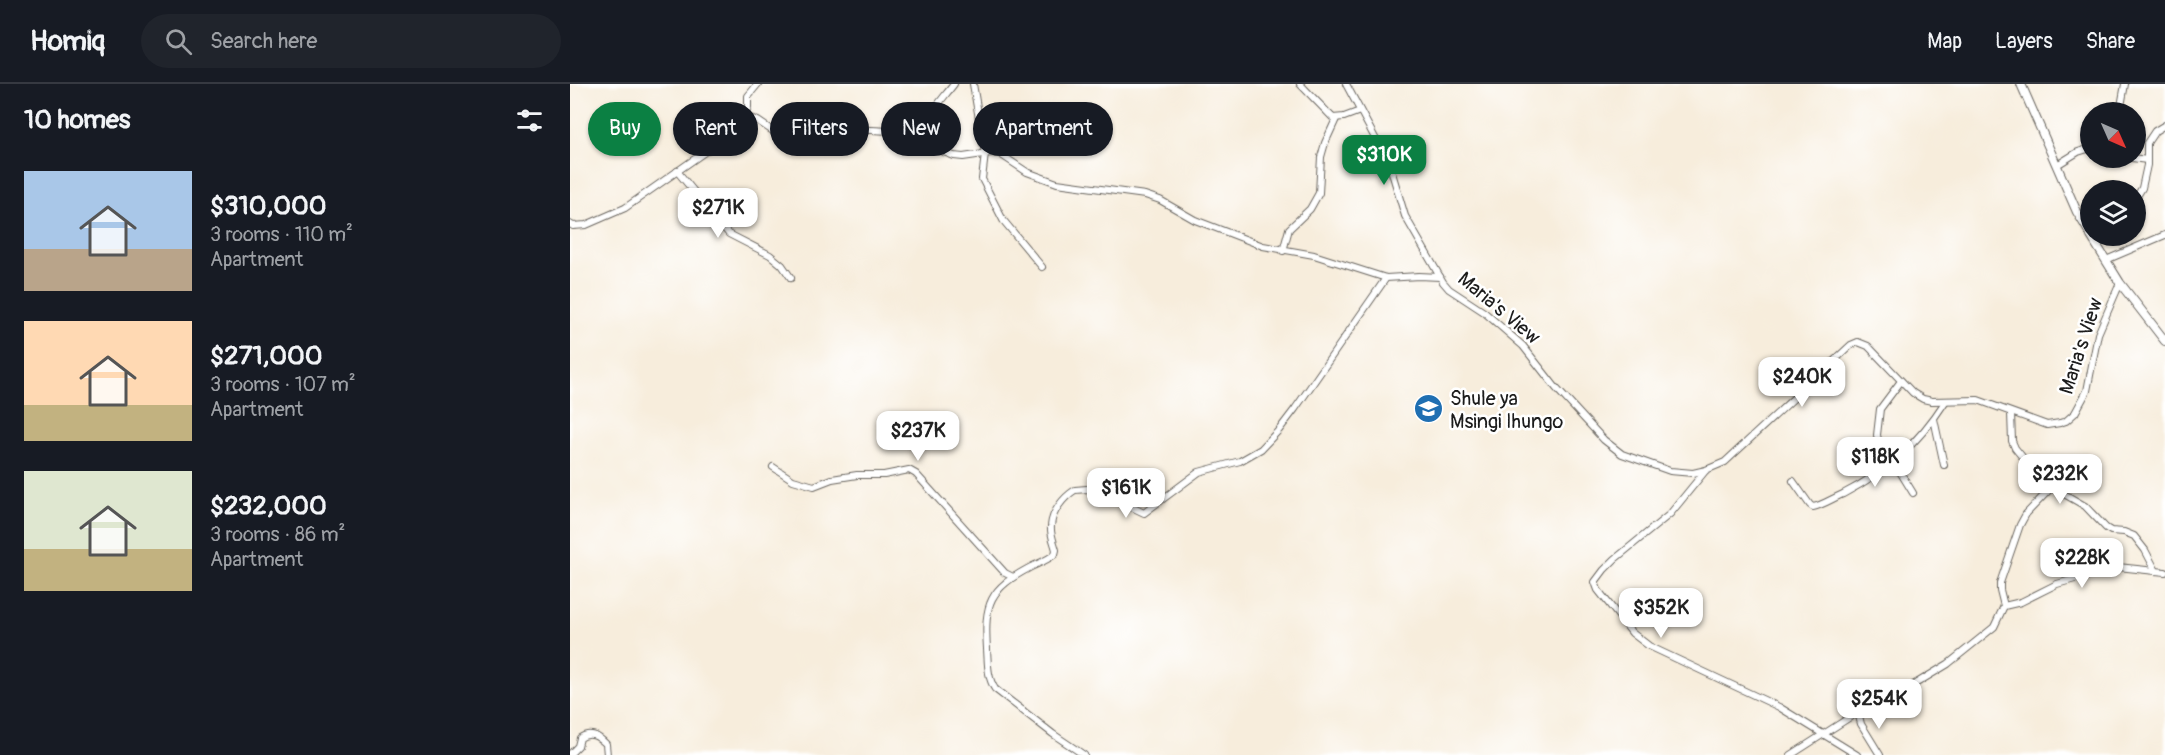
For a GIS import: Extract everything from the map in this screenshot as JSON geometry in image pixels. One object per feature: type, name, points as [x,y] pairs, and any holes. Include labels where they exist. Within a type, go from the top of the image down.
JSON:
[{"type":"main road","points":[[2021,84],[2080,216]]},
{"type":"main road","points":[[2098,246],[2120,283],[2165,341]]},
{"type":"street","points":[[748,102],[748,96],[758,84]]},
{"type":"street","points":[[941,102],[954,84]]},
{"type":"street","points":[[973,84],[976,102]]},
{"type":"street","points":[[1300,84],[1326,112],[1336,119]]},
{"type":"street","points":[[1346,84],[1390,166],[1405,216],[1440,278]]},
{"type":"street","points":[[2122,102],[2125,84]]},
{"type":"street","points":[[1283,251],[1289,229],[1310,208],[1319,193],[1321,157],[1336,119],[1360,111]]},
{"type":"street","name":"Maria's View","points":[[758,122],[780,136],[800,135],[832,128],[881,131]]},
{"type":"street","points":[[2143,180],[2147,143],[2156,131],[2165,125]]},
{"type":"street","points":[[2057,165],[2080,151]]},
{"type":"street","points":[[570,224],[573,226],[586,225],[624,208],[699,156]]},
{"type":"street","name":"Maria's View","points":[[954,156],[973,156]]},
{"type":"street","points":[[985,156],[982,173],[986,188],[1003,220],[1042,267]]},
{"type":"street","name":"Maria's View","points":[[1003,156],[1027,172],[1056,183],[1110,189],[1152,197],[1195,219],[1263,246],[1314,255],[1386,278],[1419,276],[1440,278],[1449,289],[1484,312],[1523,346],[1556,388],[1604,440],[1622,454],[1670,471],[1693,473],[1706,471],[1725,462],[1851,345],[1862,343],[1868,346],[1912,393],[1923,399],[1945,402],[1978,400],[2052,425],[2066,421],[2075,413],[2087,391],[2100,326],[2120,283]]},
{"type":"street","points":[[677,171],[731,236],[740,238],[770,255],[782,265],[791,278]]},
{"type":"street","points":[[2106,260],[2165,234]]},
{"type":"street","points":[[1084,755],[995,689],[990,680],[986,613],[993,596],[1013,578],[1055,554],[1051,526],[1053,518],[1062,502],[1076,490],[1087,489],[1144,513],[1199,472],[1240,461],[1261,449],[1295,410],[1386,278]]},
{"type":"street","points":[[1901,381],[1880,409],[1877,435],[1880,444],[1913,493]]},
{"type":"street","points":[[1793,481],[1810,505],[1817,507],[1850,490],[1894,462],[1914,443],[1945,402]]},
{"type":"street","points":[[2011,413],[2012,441],[2028,464],[2052,487],[2085,506],[2111,531],[2134,536],[2145,550],[2156,571]]},
{"type":"street","points":[[1934,419],[1944,465]]},
{"type":"street","points":[[772,467],[794,480],[813,486],[832,479],[857,475],[884,475],[909,471],[916,474],[1005,573],[1013,578]]},
{"type":"street","points":[[1706,471],[1670,514],[1604,570],[1595,582],[1598,590],[1618,618],[1641,641],[1779,707],[1857,755]]},
{"type":"street","points":[[1791,755],[1858,712],[1910,687],[1966,651],[1994,627],[2004,606],[2000,583],[2014,538],[2026,514],[2052,487]]},
{"type":"street","points":[[2004,606],[2021,602],[2057,584],[2118,567],[2165,572]]},
{"type":"street","points":[[1858,712],[1861,724],[1880,755]]},
{"type":"street","points":[[570,754],[578,746],[579,738],[587,734],[594,735],[606,744],[607,755]]},
{"type":"place","name":"Shule ya Msingi Ihungo","points":[[1429,409]]}]
